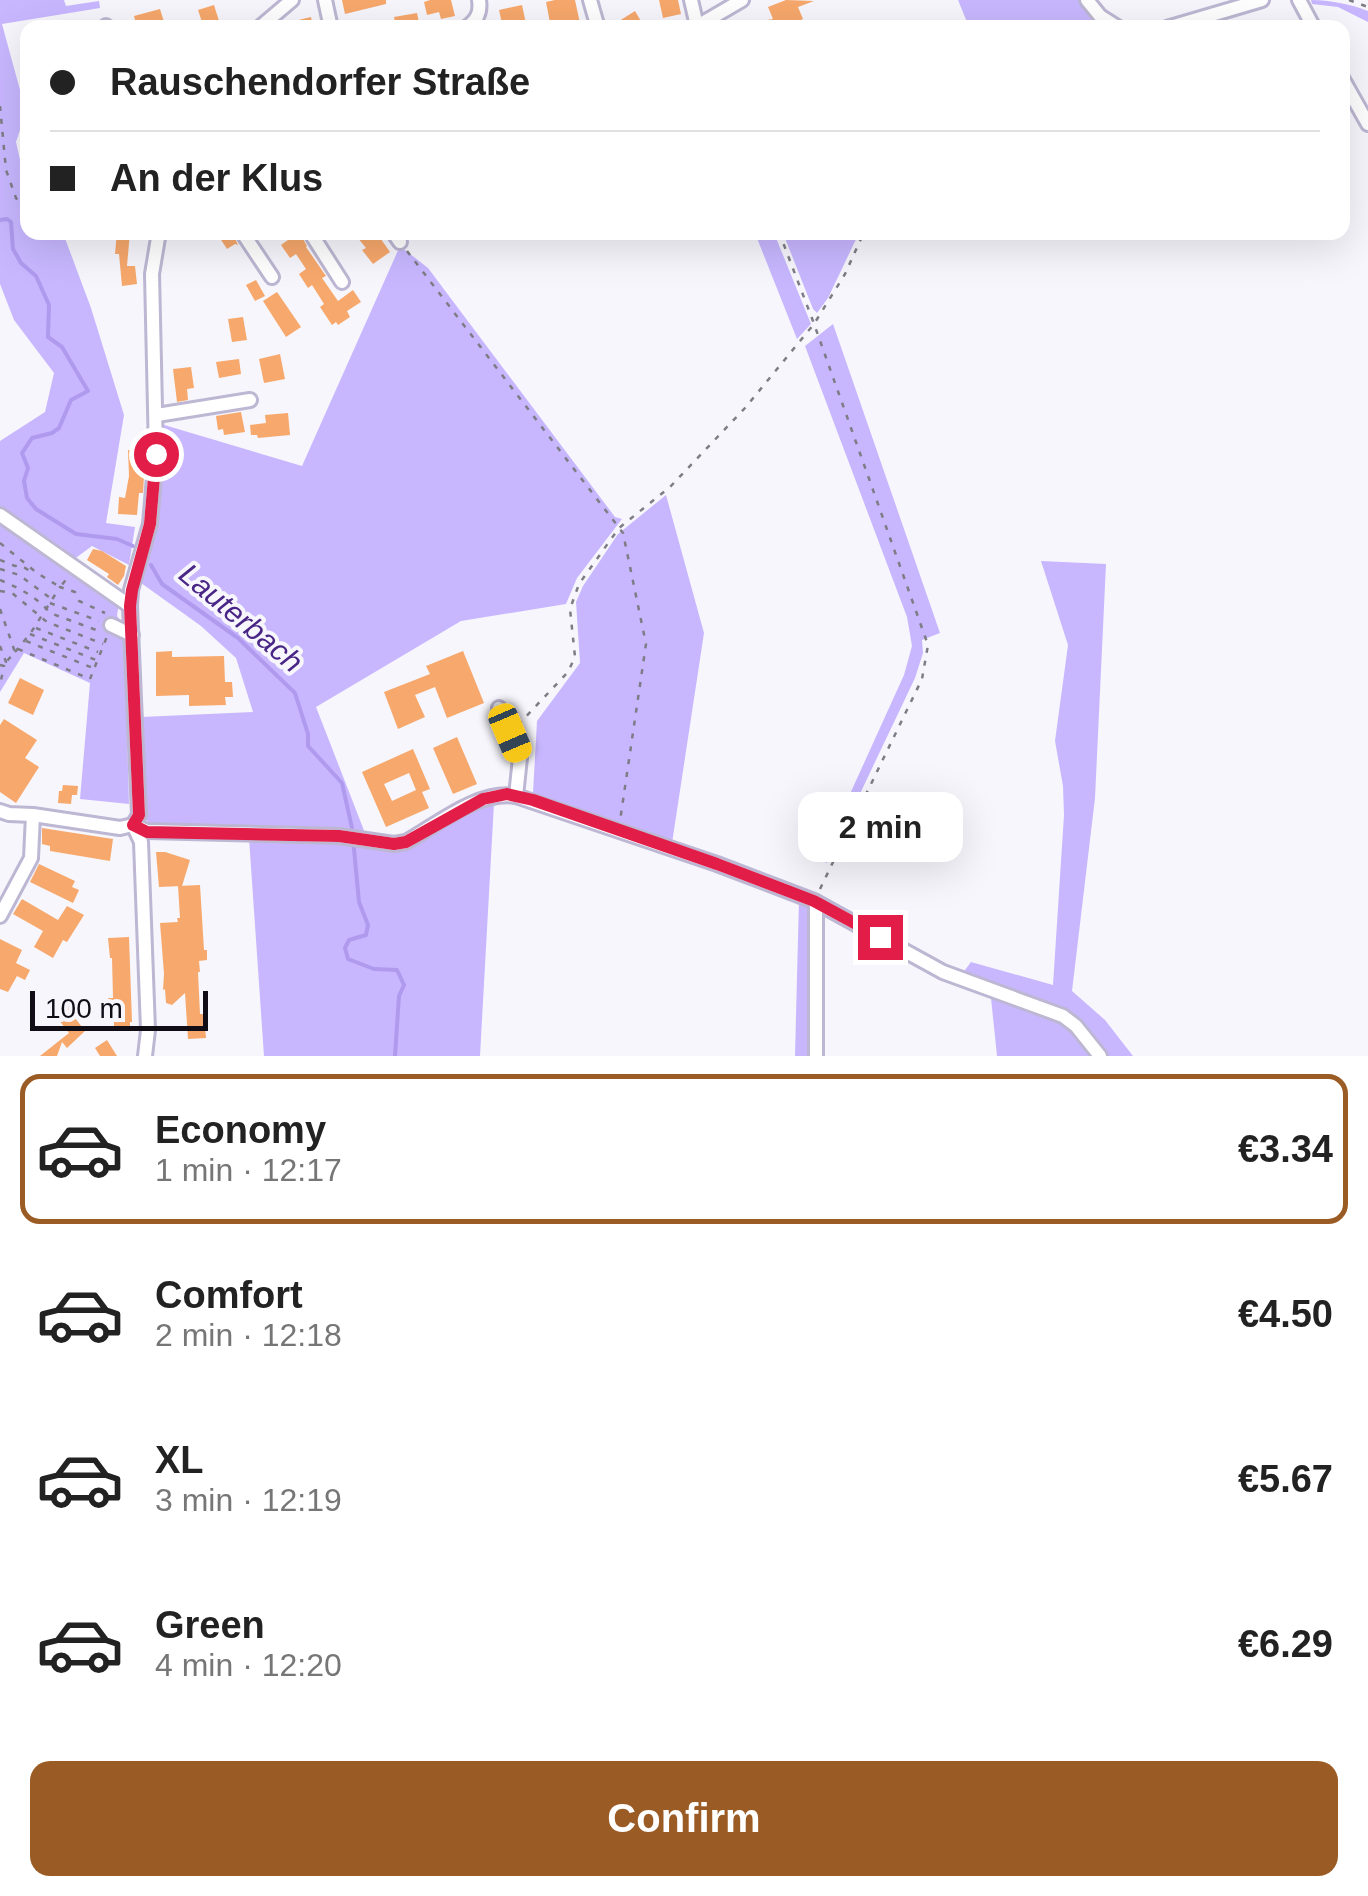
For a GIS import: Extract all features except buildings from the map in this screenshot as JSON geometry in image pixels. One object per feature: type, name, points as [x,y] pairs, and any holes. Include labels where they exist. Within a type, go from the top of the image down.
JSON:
[{"type":"street","points":[[268,20],[292,0]]},
{"type":"street","points":[[708,20],[742,0]]},
{"type":"street","points":[[1088,0],[1106,20]]},
{"type":"street","points":[[1194,20],[1262,0]]},
{"type":"street","points":[[1350,92],[1368,124]]},
{"type":"street","points":[[133,825],[139,815],[130,606],[150,524],[156,454],[152,260],[157,240]]},
{"type":"street","points":[[247,240],[272,277]]},
{"type":"street","points":[[315,240],[342,282]]},
{"type":"street","points":[[157,414],[250,400]]},
{"type":"street","points":[[0,515],[130,606]]},
{"type":"street","points":[[110,629],[132,635]]},
{"type":"street","points":[[499,708],[520,758],[516,796]]},
{"type":"street","points":[[0,810],[120,828],[133,825],[147,832],[339,836],[394,844],[406,842],[483,799],[516,796],[717,864],[815,902],[942,972],[1063,1016],[1100,1056]]},
{"type":"street","points":[[0,916],[31,858],[33,815]]},
{"type":"street","points":[[133,825],[141,842],[148,1030],[145,1056]]},
{"type":"street","points":[[815,902],[816,1056]]},
{"type":"path","points":[[1349,0],[1368,7]]},
{"type":"path","points":[[0,106],[6,170],[20,204]]},
{"type":"path","points":[[398,240],[623,534],[646,644],[618,830]]},
{"type":"path","points":[[782,240],[928,645],[922,679],[815,902]]},
{"type":"path","points":[[510,733],[568,672],[575,656],[570,608],[578,584],[619,528],[670,487],[745,408],[814,324],[860,240]]},
{"type":"path","points":[[0,543],[37,573],[75,592],[79,601],[114,618],[90,678],[17,650],[0,609]]},
{"type":"path","points":[[0,560],[37,573]]},
{"type":"path","points":[[0,569],[19,575],[49,603],[50,613],[110,629]]},
{"type":"path","points":[[3,664],[25,641],[69,576]]},
{"type":"path","points":[[0,580],[110,629]]},
{"type":"path","points":[[0,591],[12,594],[47,622],[103,644]]},
{"type":"path","points":[[35,627],[100,653]]},
{"type":"path","points":[[30,634],[97,660]]},
{"type":"path","points":[[25,641],[94,668]]},
{"type":"path","points":[[0,646],[1,681]]},
{"type":"shaded area","points":[[0,0],[64,0],[66,6],[99,1],[100,8],[2,24],[20,90],[20,130],[16,142],[20,160],[20,240],[66,240],[91,308],[124,415],[106,523],[135,527],[129,565],[92,546],[73,560],[0,509],[0,441],[45,412],[54,373],[14,320],[0,284]]},
{"type":"shaded area","points":[[958,0],[1083,0],[1099,20],[966,20]]},
{"type":"shaded area","points":[[1311,0],[1368,11],[1368,22],[1338,7],[1312,4]]},
{"type":"shaded area","points":[[758,240],[777,240],[811,324],[797,339]]},
{"type":"shaded area","points":[[786,240],[856,240],[828,298],[817,313]]},
{"type":"shaded area","points":[[400,246],[428,268],[615,517],[622,519],[577,578],[566,604],[461,621],[316,707],[365,833],[300,828],[154,827],[145,819],[141,717],[253,712],[236,658],[201,626],[141,583],[159,504],[161,424],[302,466]]},
{"type":"shaded area","points":[[833,324],[940,633],[922,640],[923,653],[915,678],[827,863],[820,860],[904,675],[912,646],[907,617],[805,346]]},
{"type":"shaded area","points":[[666,495],[704,633],[672,843],[533,793],[537,721],[580,663],[576,602],[583,586],[618,534]]},
{"type":"shaded area","points":[[0,518],[66,570],[119,602],[117,616],[124,625],[129,804],[80,799],[90,683],[24,653],[0,692]]},
{"type":"shaded area","points":[[1041,561],[1106,564],[1095,798],[1072,991],[1105,1020],[1133,1056],[1107,1056],[1085,1026],[1067,1012],[962,974],[971,962],[1053,985],[1064,815],[1055,741],[1068,645]]},
{"type":"shaded area","points":[[494,803],[480,1056],[264,1056],[249,838],[407,848],[471,809]]},
{"type":"shaded area","points":[[799,899],[809,907],[813,919],[812,1056],[795,1056]]},
{"type":"shaded area","points":[[991,998],[1061,1021],[1093,1056],[997,1056]]},
{"type":"waterway","name":"Lauterbach","points":[[0,220],[11,222],[13,249],[36,276],[49,305],[48,337],[62,347],[88,391],[71,400],[59,428],[32,438],[22,453],[28,468],[24,481],[27,498],[36,509],[76,534],[117,539],[133,546]]},
{"type":"waterway","name":"Lauterbach","points":[[151,565],[162,584],[238,638],[295,693],[308,746],[342,783],[352,828],[359,902],[368,925],[366,935],[349,940],[345,948],[348,959],[374,969],[397,970],[404,985],[399,996],[395,1056]]},
{"type":"route","points":[[156,454],[150,524],[130,606],[139,815],[133,825],[147,832],[339,836],[394,844],[406,842],[483,799],[507,794],[749,876],[814,901],[880,937]]}]
